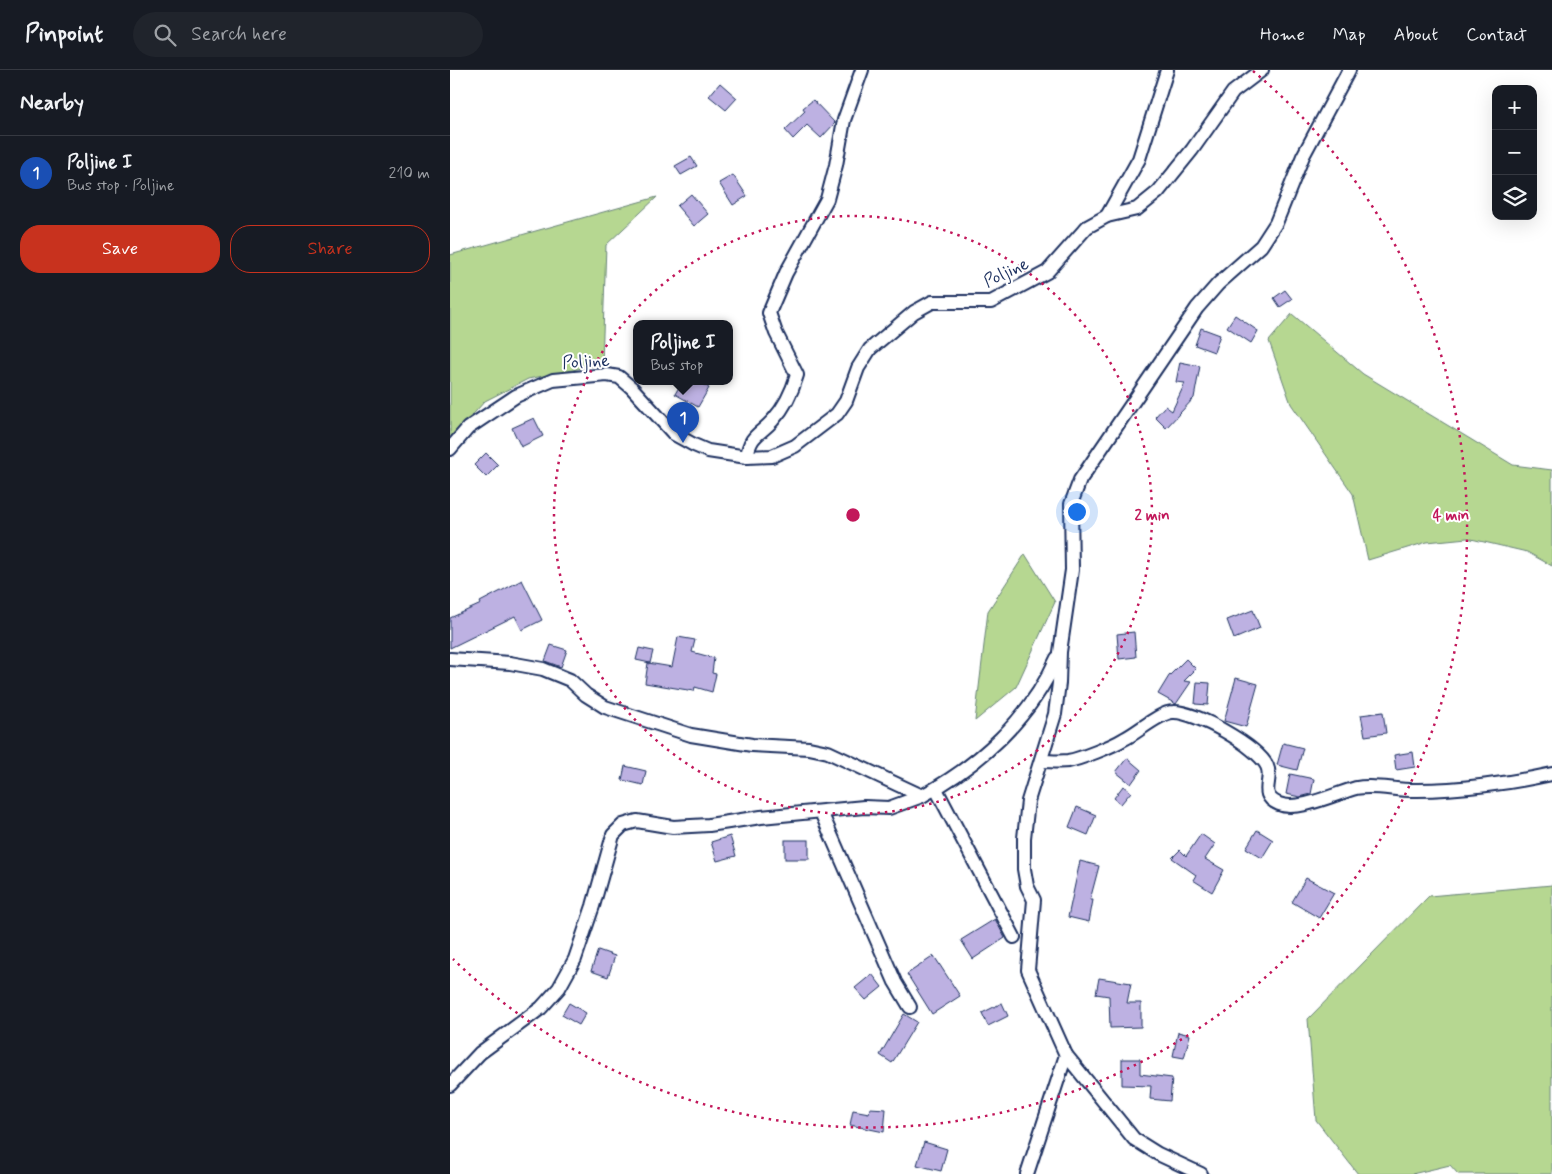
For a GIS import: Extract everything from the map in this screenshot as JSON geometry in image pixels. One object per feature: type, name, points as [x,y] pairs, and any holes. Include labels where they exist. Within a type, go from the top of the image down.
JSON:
[{"type":"street","points":[[747,457],[748,446],[755,436],[772,421],[791,395],[797,376],[769,313],[786,274],[828,199],[844,120],[862,70]]},
{"type":"street","points":[[1107,216],[1139,159],[1167,70]]},
{"type":"street","name":"Poljine","points":[[450,449],[468,428],[516,396],[554,380],[607,375],[618,377],[626,382],[674,434],[694,446],[708,451],[747,457],[772,456],[795,446],[838,414],[846,401],[858,368],[870,349],[914,312],[932,302],[992,302],[1011,294],[1047,272],[1087,227],[1107,216],[1137,209],[1158,192],[1192,150],[1233,92],[1262,70]]},
{"type":"street","points":[[1201,1174],[1158,1154],[1134,1139],[1066,1055],[1028,970],[1034,900],[1027,886],[1024,869],[1024,838],[1028,801],[1055,714],[1060,652],[1072,570],[1070,504],[1080,480],[1196,308],[1218,284],[1261,246],[1276,223],[1303,156],[1349,70]]},
{"type":"street","points":[[450,1085],[480,1053],[541,1008],[559,988],[574,959],[613,834],[623,825],[637,821],[673,827],[709,825],[761,817],[864,807],[888,808],[922,796],[960,774],[997,743],[1025,710],[1048,678],[1060,652]]},
{"type":"street","points":[[450,659],[466,662],[510,663],[543,669],[570,680],[586,695],[605,707],[690,735],[752,745],[808,748],[828,752],[922,796]]},
{"type":"street","points":[[1041,760],[1068,761],[1077,758],[1123,740],[1159,717],[1173,712],[1200,719],[1243,741],[1267,766],[1269,775],[1266,791],[1270,799],[1281,805],[1295,806],[1358,788],[1418,790],[1520,781],[1552,774]]},
{"type":"street","points":[[936,788],[1014,937]]},
{"type":"street","points":[[821,812],[895,982],[910,1007]]},
{"type":"street","points":[[1027,1174],[1040,1140],[1066,1055]]},
{"type":"green space","points":[[657,197],[606,245],[602,364],[528,379],[485,401],[450,440],[450,255]]},
{"type":"green space","points":[[1292,314],[1363,374],[1513,465],[1552,470],[1552,566],[1527,552],[1467,538],[1427,542],[1368,560],[1353,494],[1291,404],[1269,341]]},
{"type":"green space","points":[[1025,554],[1055,602],[1016,687],[975,721],[988,611]]},
{"type":"green space","points":[[1552,885],[1552,1174],[1458,1174],[1450,1165],[1412,1174],[1358,1174],[1316,1120],[1308,1019],[1429,896]]},
{"type":"building","points":[[720,83],[737,98],[726,110],[709,96]]},
{"type":"building","points":[[813,100],[835,123],[821,138],[807,125],[793,139],[785,130],[805,111],[803,108]]},
{"type":"building","points":[[691,157],[697,166],[681,175],[675,166]]},
{"type":"building","points":[[733,175],[747,196],[733,205],[719,183]]},
{"type":"building","points":[[691,194],[708,214],[694,226],[677,206]]},
{"type":"building","points":[[1285,290],[1292,299],[1280,307],[1274,298]]},
{"type":"building","points":[[1235,315],[1258,331],[1251,343],[1227,327]]},
{"type":"building","points":[[1201,328],[1220,335],[1214,352],[1195,345]]},
{"type":"building","points":[[1180,362],[1200,366],[1194,398],[1166,428],[1155,417],[1165,406],[1172,411],[1185,383],[1176,382]]},
{"type":"building","points":[[680,385],[704,385],[709,388],[698,407],[675,394]]},
{"type":"building","points":[[534,418],[543,436],[521,447],[512,428]]},
{"type":"building","points":[[486,453],[498,465],[486,477],[474,465]]},
{"type":"building","points":[[522,580],[542,620],[522,630],[515,616],[450,648],[450,618],[481,604],[480,602]]},
{"type":"building","points":[[1253,610],[1260,628],[1234,639],[1227,620]]},
{"type":"building","points":[[1134,632],[1136,657],[1119,659],[1117,634]]},
{"type":"building","points":[[678,637],[695,640],[692,652],[714,658],[712,673],[716,674],[712,692],[695,687],[694,691],[645,683],[648,663],[672,667]]},
{"type":"building","points":[[551,645],[567,650],[561,667],[545,661]]},
{"type":"building","points":[[639,648],[653,651],[650,663],[636,660]]},
{"type":"building","points":[[1186,659],[1196,669],[1184,681],[1191,682],[1176,704],[1158,694],[1169,676]]},
{"type":"building","points":[[1236,678],[1258,684],[1246,727],[1224,721]]},
{"type":"building","points":[[1197,682],[1210,683],[1208,705],[1195,704]]},
{"type":"building","points":[[1383,712],[1386,733],[1365,736],[1361,715]]},
{"type":"building","points":[[1283,743],[1303,748],[1297,770],[1277,765]]},
{"type":"building","points":[[1413,752],[1415,767],[1396,770],[1394,755]]},
{"type":"building","points":[[1127,758],[1141,770],[1131,784],[1116,772]]},
{"type":"building","points":[[625,766],[646,771],[643,785],[622,780]]},
{"type":"building","points":[[1290,774],[1314,779],[1311,794],[1300,797],[1286,794]]},
{"type":"building","points":[[1123,786],[1131,792],[1121,804],[1114,798]]},
{"type":"building","points":[[1077,807],[1096,815],[1088,835],[1069,827]]},
{"type":"building","points":[[1257,830],[1273,840],[1262,858],[1246,848]]},
{"type":"building","points":[[1201,834],[1215,844],[1205,859],[1224,870],[1212,892],[1193,880],[1196,875],[1172,858],[1180,850],[1186,856]]},
{"type":"building","points":[[730,836],[736,856],[717,861],[711,842]]},
{"type":"building","points":[[785,840],[809,840],[809,859],[785,859]]},
{"type":"building","points":[[1080,861],[1099,866],[1090,900],[1093,900],[1089,922],[1068,917]]},
{"type":"building","points":[[1306,878],[1334,893],[1319,918],[1292,902]]},
{"type":"building","points":[[995,919],[1005,938],[973,959],[961,940]]},
{"type":"building","points":[[598,950],[615,956],[608,977],[591,971]]},
{"type":"building","points":[[934,956],[960,996],[932,1014],[907,974]]},
{"type":"building","points":[[872,974],[882,987],[866,1000],[855,988]]},
{"type":"building","points":[[1099,978],[1131,983],[1127,1003],[1141,1003],[1141,1027],[1110,1028],[1109,996],[1096,994]]},
{"type":"building","points":[[569,1003],[586,1013],[579,1025],[562,1015]]},
{"type":"building","points":[[1002,1003],[1008,1016],[988,1026],[982,1013]]},
{"type":"building","points":[[904,1014],[917,1022],[892,1063],[880,1055]]},
{"type":"building","points":[[1178,1032],[1190,1035],[1184,1058],[1173,1056]]},
{"type":"building","points":[[1122,1059],[1140,1059],[1140,1074],[1172,1078],[1170,1101],[1150,1099],[1151,1086],[1122,1085]]},
{"type":"building","points":[[870,1108],[886,1109],[884,1132],[850,1125],[853,1110],[869,1113]]},
{"type":"building","points":[[924,1142],[947,1149],[941,1171],[917,1165]]},
{"type":"place","name":"Poljine I","points":[[683,443]]}]
